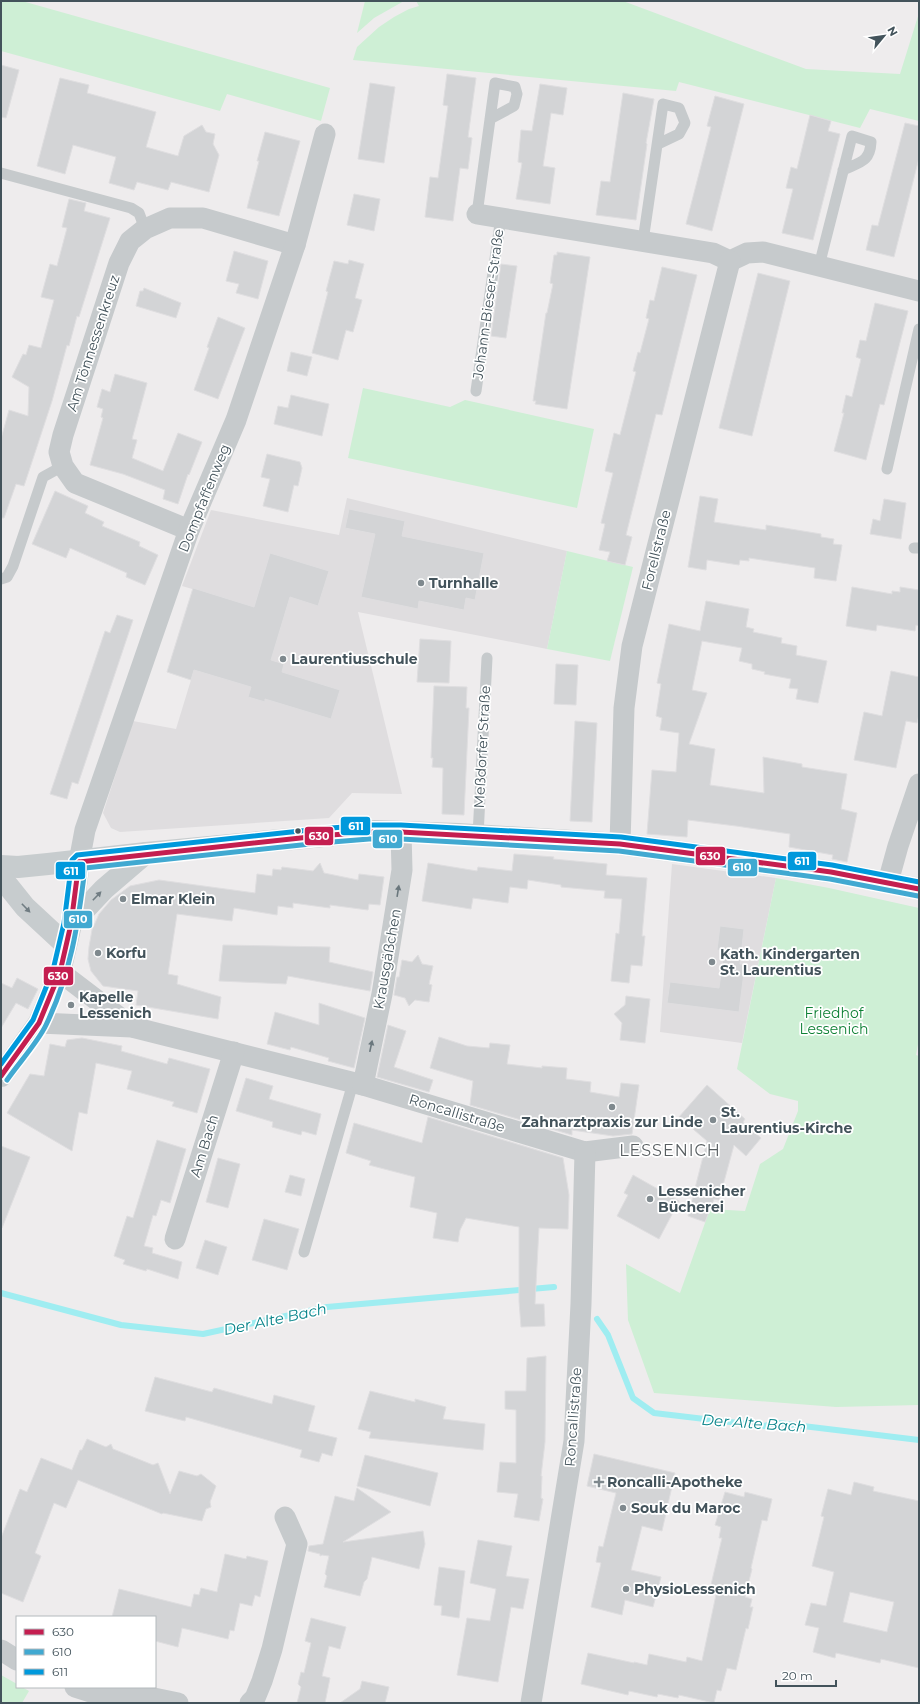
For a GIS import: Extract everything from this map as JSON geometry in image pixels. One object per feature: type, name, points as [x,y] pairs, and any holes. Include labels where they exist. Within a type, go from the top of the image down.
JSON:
[{"type":"street","name":"Dompfaffenweg","points":[[79,862],[85,830],[189,530],[236,420],[295,245],[325,134]]},
{"type":"street","name":"Johann-Bieser-Straße","points":[[477,214],[713,253],[730,261]]},
{"type":"street","name":"Am Tönnessenkreuz","points":[[189,530],[75,483],[63,466],[59,452],[63,435],[119,263],[130,241],[145,229],[170,218],[203,218],[295,245]]},
{"type":"street","points":[[730,261],[747,253],[763,252],[919,292]]},
{"type":"street","name":"Forellstraße","points":[[620,844],[624,708],[632,646],[649,574],[730,261]]},
{"type":"street","points":[[888,882],[898,846],[919,784]]},
{"type":"street","points":[[1,866],[18,867],[79,862],[146,853],[375,831],[620,844],[824,870],[919,889]]},
{"type":"street","name":"Krausgäßchen","points":[[358,1084],[382,994],[402,870],[401,832]]},
{"type":"street","points":[[68,935],[104,889],[146,853]]},
{"type":"street","points":[[1,1076],[39,1022],[60,972],[68,935],[79,862]]},
{"type":"street","points":[[1,877],[24,907],[68,935]]},
{"type":"street","name":"Roncallistraße","points":[[60,972],[132,1027]]},
{"type":"street","name":"Roncallistraße","points":[[39,1022],[132,1027],[358,1084],[585,1152],[633,1146]]},
{"type":"street","name":"Am Bach","points":[[176,1239],[234,1052]]},
{"type":"street","name":"Roncallistraße","points":[[531,1703],[574,1441],[581,1297],[585,1152]]},
{"type":"street","points":[[250,1703],[255,1698],[262,1682],[272,1649],[297,1544],[286,1517]]},
{"type":"street","points":[[1,1650],[16,1659]]},
{"type":"street","points":[[78,1688],[97,1694],[149,1697],[178,1703]]},
{"type":"lane","name":"Johann-Bieser-Straße","points":[[477,214],[490,119]]},
{"type":"lane","points":[[643,241],[658,144]]},
{"type":"lane","points":[[819,266],[843,170]]},
{"type":"lane","points":[[1,173],[131,208],[139,213],[145,229]]},
{"type":"lane","name":"Johann-Bieser-Straße","points":[[476,391],[501,217]]},
{"type":"lane","points":[[887,469],[919,329]]},
{"type":"lane","points":[[1,579],[7,576],[13,566],[43,477],[63,466]]},
{"type":"lane","name":"Meßdorfer Straße","points":[[478,836],[487,658]]},
{"type":"lane","points":[[304,1252],[358,1084]]},
{"type":"shaded area","name":"Laurentiusschule","points":[[347,498],[567,551],[547,649],[358,612],[402,794],[352,793],[329,818],[120,832],[111,828],[103,813],[133,721],[176,729],[194,670],[230,600],[182,586],[211,510],[339,535]]},
{"type":"shaded area","name":"Kath. Kindergarten St. Laurentius","points":[[672,864],[776,878],[742,1043],[660,1032]]},
{"type":"green space","points":[[1,1],[22,1],[330,88],[321,121],[227,94],[220,111],[1,51]]},
{"type":"green space","points":[[365,1],[404,1],[374,18],[357,33]]},
{"type":"green space","points":[[416,1],[623,1],[806,69],[900,74],[919,13],[919,121],[870,109],[860,128],[679,82],[676,91],[353,60],[357,47],[379,27],[394,17],[409,9],[419,6]]},
{"type":"green space","points":[[363,388],[450,407],[465,400],[594,429],[577,508],[348,458]]},
{"type":"green space","points":[[567,551],[633,567],[610,661],[547,649]]},
{"type":"green space","name":"Friedhof Lessenich","points":[[776,878],[919,908],[919,1039],[916,1055],[919,1056],[919,1405],[836,1407],[654,1393],[628,1320],[626,1264],[680,1293],[710,1209],[745,1211],[760,1164],[783,1149],[798,1111],[798,1101],[770,1094],[737,1069]]},
{"type":"green space","points":[[1,1675],[16,1683],[16,1688],[24,1688],[29,1691],[22,1703],[1,1703]]},
{"type":"building","points":[[1,65],[19,70],[6,118],[1,117]]},
{"type":"building","points":[[447,74],[476,78],[468,137],[472,138],[468,169],[460,168],[453,221],[425,217],[430,177],[438,178],[448,106],[443,105]]},
{"type":"building","points":[[60,78],[89,85],[87,93],[156,112],[146,147],[178,156],[184,136],[202,125],[206,132],[215,134],[213,144],[219,155],[209,192],[171,182],[168,190],[137,182],[134,190],[109,183],[116,157],[73,145],[65,174],[37,166]]},
{"type":"building","points":[[370,83],[395,87],[384,163],[358,159]]},
{"type":"building","points":[[540,84],[567,88],[563,115],[551,113],[543,166],[555,168],[550,204],[516,199],[522,163],[518,162],[521,130],[532,131]]},
{"type":"building","points":[[623,93],[654,99],[646,143],[636,220],[596,215],[601,181],[610,182]]},
{"type":"building","points":[[715,96],[744,104],[712,231],[686,224],[711,127],[707,126]]},
{"type":"building","points":[[810,115],[831,121],[828,131],[840,134],[813,240],[782,233],[793,189],[786,188],[791,167],[797,169]]},
{"type":"building","points":[[905,123],[919,126],[919,158],[894,257],[866,250],[872,225],[878,226]]},
{"type":"building","points":[[265,132],[300,141],[279,216],[247,208]]},
{"type":"building","points":[[354,194],[380,199],[374,231],[347,225]]},
{"type":"building","points":[[69,199],[86,203],[84,211],[110,218],[79,317],[77,316],[69,346],[67,345],[52,401],[24,486],[16,484],[4,518],[1,518],[1,439],[9,410],[28,416],[29,387],[12,377],[23,354],[26,355],[29,345],[41,348],[54,300],[41,297],[50,264],[57,266],[67,228],[62,227]]},
{"type":"building","points":[[234,251],[268,261],[258,299],[236,293],[239,284],[226,281]]},
{"type":"building","points":[[557,252],[590,257],[567,409],[535,404],[536,401],[533,401],[546,313],[553,284],[550,283],[554,255],[557,255]]},
{"type":"building","points":[[349,260],[364,264],[355,298],[362,300],[353,332],[346,330],[338,360],[312,353],[328,292],[326,291],[334,261],[348,264]]},
{"type":"building","points":[[501,264],[517,266],[506,338],[491,336]]},
{"type":"building","points":[[662,267],[697,275],[662,415],[656,414],[626,535],[632,537],[625,565],[607,561],[610,552],[599,550],[605,524],[601,523],[613,473],[605,471],[614,433],[620,435],[636,372],[633,371],[638,352],[640,353],[649,319],[646,318],[650,300],[654,301]]},
{"type":"building","points":[[758,273],[790,281],[752,436],[719,428]]},
{"type":"building","points":[[144,288],[181,303],[176,318],[136,306],[140,291],[143,291]]},
{"type":"building","points":[[875,303],[908,311],[884,405],[880,404],[866,460],[834,451],[844,413],[842,413],[846,395],[852,397],[861,359],[856,357],[860,340],[866,341]]},
{"type":"building","points":[[218,317],[245,328],[218,399],[194,390]]},
{"type":"building","points":[[291,352],[312,357],[307,376],[287,371]]},
{"type":"building","points":[[115,374],[147,383],[132,439],[137,440],[132,458],[163,471],[178,433],[202,442],[189,475],[188,474],[178,504],[163,499],[165,490],[123,474],[90,465],[103,418],[101,417],[103,409],[97,407],[102,389],[110,392]]},
{"type":"building","points":[[291,395],[329,404],[322,436],[274,424],[278,406],[288,408]]},
{"type":"building","points":[[267,454],[300,462],[302,468],[298,486],[294,485],[288,512],[263,506],[270,479],[261,477]]},
{"type":"building","points":[[55,491],[88,506],[85,513],[104,522],[102,526],[140,542],[139,546],[158,555],[145,585],[126,577],[127,573],[70,548],[66,558],[32,544]]},
{"type":"building","points":[[700,496],[718,499],[714,522],[766,530],[766,525],[821,534],[821,537],[834,539],[833,544],[842,545],[836,581],[814,578],[815,568],[749,558],[749,561],[740,560],[739,565],[707,560],[706,570],[688,567]]},
{"type":"building","points":[[884,499],[906,503],[901,539],[870,534],[873,519],[880,521]]},
{"type":"building","name":"Turnhalle","points":[[349,509],[405,521],[402,536],[484,553],[475,600],[466,598],[464,610],[419,601],[418,609],[361,597],[375,534],[345,528]]},
{"type":"building","points":[[270,553],[329,571],[318,606],[290,597],[271,660],[284,664],[282,672],[340,690],[331,719],[265,699],[265,702],[248,697],[251,687],[194,670],[191,680],[167,672],[193,588],[254,607]]},
{"type":"building","points":[[852,587],[892,594],[892,591],[900,592],[900,587],[919,590],[919,626],[916,625],[915,631],[877,625],[876,631],[846,626]]},
{"type":"building","points":[[706,601],[749,609],[746,627],[754,629],[753,632],[782,638],[781,643],[797,646],[796,655],[827,661],[818,703],[796,699],[798,689],[789,688],[791,679],[764,674],[765,672],[752,669],[752,664],[739,661],[742,648],[702,641],[692,690],[707,693],[689,744],[715,749],[710,785],[764,793],[763,757],[802,764],[802,767],[847,774],[841,809],[857,813],[847,862],[832,859],[833,855],[789,847],[790,834],[736,826],[688,820],[687,837],[647,834],[652,770],[676,772],[679,733],[660,730],[662,718],[656,716],[661,684],[657,683],[669,624],[700,631]]},
{"type":"building","points":[[117,615],[133,620],[78,784],[72,782],[67,799],[50,794],[105,631],[110,633]]},
{"type":"building","points":[[420,639],[451,641],[449,683],[417,682]]},
{"type":"building","points":[[556,664],[578,665],[576,705],[554,704]]},
{"type":"building","points":[[891,671],[919,677],[919,714],[917,723],[906,721],[896,768],[854,760],[864,712],[882,716]]},
{"type":"building","points":[[434,686],[467,687],[466,708],[469,708],[464,815],[442,814],[443,768],[432,767],[433,758],[431,758]]},
{"type":"building","points":[[575,721],[597,723],[592,822],[570,821]]},
{"type":"building","points":[[514,854],[554,857],[553,859],[607,864],[606,875],[647,878],[642,936],[645,936],[642,966],[631,965],[629,983],[611,981],[616,933],[619,934],[622,899],[604,898],[605,891],[561,887],[561,885],[528,880],[527,889],[510,887],[508,903],[473,898],[471,909],[422,901],[428,863],[477,871],[478,867],[512,871]]},
{"type":"building","points":[[320,863],[324,873],[358,880],[359,874],[384,877],[380,905],[369,904],[368,910],[330,905],[330,908],[293,903],[293,908],[278,906],[277,915],[234,908],[232,921],[177,914],[168,974],[178,976],[177,984],[221,997],[218,1019],[136,1005],[138,991],[103,986],[91,971],[88,959],[89,947],[92,930],[99,914],[111,900],[130,886],[159,880],[255,893],[257,874],[272,876],[273,869],[281,870],[282,867],[313,871]]},
{"type":"building","points":[[720,926],[744,929],[740,964],[745,964],[739,1012],[667,1003],[670,982],[719,988],[724,951],[717,950]]},
{"type":"building","points":[[223,945],[330,947],[329,962],[373,972],[370,991],[288,976],[286,984],[219,981]]},
{"type":"building","points":[[418,955],[422,964],[433,966],[429,984],[432,985],[429,1002],[415,1000],[409,1006],[405,998],[394,995],[397,977],[399,977],[402,960],[412,962]]},
{"type":"building","points":[[17,978],[38,989],[28,1009],[16,1003],[1,1028],[1,983],[12,988]]},
{"type":"building","points":[[626,996],[650,999],[645,1043],[620,1040],[622,1023],[614,1014],[625,1005]]},
{"type":"building","points":[[319,1003],[365,1018],[354,1068],[328,1061],[329,1058],[291,1047],[290,1050],[267,1044],[275,1012],[319,1025]]},
{"type":"building","points":[[388,1025],[406,1031],[394,1067],[433,1080],[429,1092],[377,1077]]},
{"type":"building","points":[[439,1037],[467,1046],[489,1048],[490,1043],[510,1045],[507,1064],[542,1068],[542,1066],[567,1068],[566,1079],[591,1082],[590,1092],[619,1097],[621,1083],[639,1085],[632,1134],[613,1136],[572,1130],[572,1135],[470,1105],[473,1081],[430,1068]]},
{"type":"building","points":[[82,1038],[122,1046],[121,1051],[167,1064],[169,1058],[210,1069],[197,1113],[172,1106],[174,1102],[127,1089],[132,1071],[96,1063],[87,1114],[79,1112],[72,1151],[7,1113],[30,1074],[44,1076],[50,1044],[65,1047],[67,1040]]},
{"type":"building","points":[[246,1078],[273,1086],[269,1099],[321,1114],[316,1135],[302,1131],[301,1135],[272,1127],[273,1122],[236,1111]]},
{"type":"building","name":"St. Laurentius-Kirche","points":[[707,1085],[745,1119],[743,1122],[761,1138],[746,1156],[734,1145],[719,1200],[714,1199],[705,1222],[688,1216],[707,1141],[679,1117]]},
{"type":"building","points":[[428,1117],[563,1158],[569,1195],[568,1229],[539,1228],[535,1304],[544,1304],[545,1326],[521,1327],[519,1301],[519,1227],[466,1218],[460,1230],[458,1242],[433,1238],[437,1213],[410,1207],[415,1177],[369,1165],[371,1161],[346,1153],[354,1123],[422,1143]]},
{"type":"building","points":[[157,1140],[186,1149],[170,1203],[161,1200],[156,1216],[153,1215],[144,1246],[153,1248],[152,1253],[182,1262],[178,1279],[147,1269],[146,1271],[123,1264],[125,1260],[114,1256],[127,1216],[133,1218]]},
{"type":"building","points":[[1,1146],[30,1157],[2,1228],[1,1228]]},
{"type":"building","points":[[218,1158],[240,1164],[228,1208],[206,1202]]},
{"type":"building","points":[[290,1175],[305,1179],[301,1196],[285,1192]]},
{"type":"building","name":"Lessenicher Bücherei","points":[[633,1175],[679,1201],[659,1239],[617,1216],[628,1195],[624,1193]]},
{"type":"building","points":[[264,1219],[299,1229],[287,1270],[252,1260]]},
{"type":"building","points":[[205,1240],[227,1247],[218,1275],[196,1268]]},
{"type":"building","points":[[546,1356],[545,1442],[541,1476],[541,1498],[543,1499],[539,1521],[514,1517],[518,1494],[497,1492],[500,1462],[516,1463],[516,1410],[505,1409],[505,1391],[526,1391],[527,1358]]},
{"type":"building","points":[[155,1377],[212,1392],[214,1388],[272,1404],[274,1395],[315,1406],[308,1431],[337,1438],[332,1456],[322,1453],[319,1462],[300,1457],[302,1450],[186,1417],[185,1421],[145,1411]]},
{"type":"building","points":[[370,1391],[415,1402],[415,1399],[446,1407],[443,1419],[485,1424],[483,1450],[369,1438],[371,1432],[358,1429]]},
{"type":"building","points":[[87,1439],[106,1447],[111,1444],[113,1449],[153,1465],[158,1463],[170,1494],[179,1471],[197,1476],[201,1474],[216,1486],[210,1502],[211,1507],[206,1509],[202,1521],[162,1514],[78,1480],[66,1508],[54,1503],[35,1553],[41,1556],[23,1602],[1,1593],[1,1538],[20,1489],[27,1492],[41,1458],[72,1470],[80,1450],[82,1450]]},
{"type":"building","points":[[594,1454],[675,1473],[662,1531],[642,1526],[631,1570],[661,1577],[653,1607],[625,1600],[622,1615],[591,1607],[601,1563],[596,1562],[599,1546],[603,1547],[616,1493],[587,1486]]},
{"type":"building","points":[[365,1455],[438,1473],[430,1506],[357,1486]]},
{"type":"building","points":[[854,1482],[874,1487],[873,1491],[919,1501],[919,1668],[881,1659],[880,1663],[836,1653],[835,1658],[813,1652],[819,1628],[805,1625],[811,1603],[826,1606],[834,1572],[812,1566],[824,1517],[821,1516],[828,1489],[851,1495]],"holes":[[[850,1592],[894,1602],[887,1632],[843,1622]]]},
{"type":"building","points":[[357,1488],[391,1512],[343,1542],[423,1531],[425,1544],[419,1569],[372,1557],[367,1579],[364,1582],[360,1596],[324,1587],[327,1576],[325,1574],[329,1556],[320,1556],[320,1554],[308,1551],[309,1546],[323,1544],[335,1496],[354,1501]]},
{"type":"building","points":[[725,1492],[744,1497],[745,1492],[772,1499],[767,1521],[762,1520],[745,1597],[752,1599],[750,1607],[753,1607],[748,1629],[746,1628],[736,1670],[727,1668],[721,1691],[717,1690],[714,1703],[679,1695],[678,1698],[658,1694],[657,1697],[629,1691],[628,1695],[581,1684],[588,1653],[647,1665],[649,1654],[686,1662],[687,1657],[702,1661],[717,1590],[710,1589],[722,1538],[719,1538],[721,1527],[715,1525]]},
{"type":"building","points":[[478,1540],[512,1546],[506,1576],[529,1579],[523,1609],[511,1607],[498,1682],[457,1675],[467,1618],[490,1621],[496,1589],[470,1583]]},
{"type":"building","points":[[225,1554],[246,1559],[247,1556],[268,1561],[260,1597],[255,1595],[252,1606],[240,1603],[234,1631],[230,1630],[228,1639],[182,1628],[178,1647],[156,1641],[156,1616],[112,1616],[119,1589],[191,1607],[194,1594],[199,1595],[201,1588],[217,1592]]},
{"type":"building","points":[[439,1567],[465,1571],[459,1618],[441,1615],[442,1606],[434,1605]]},
{"type":"building","points":[[311,1618],[346,1627],[340,1649],[329,1646],[322,1676],[330,1678],[325,1703],[297,1703],[301,1687],[298,1684],[301,1672],[304,1673],[311,1643],[305,1641]]},
{"type":"building","points":[[362,1681],[389,1687],[385,1703],[340,1703],[360,1689]]},
{"type":"waterway","name":"Der Alte Bach","points":[[1,1293],[121,1325],[203,1334],[327,1307],[554,1287]]},
{"type":"waterway","name":"Der Alte Bach","points":[[597,1319],[608,1335],[633,1398],[654,1413],[764,1426],[778,1423],[919,1440]]},
{"type":"transit line","name":"611","points":[[1,1064],[33,1020],[53,970],[64,923],[72,860],[77,855],[319,829],[368,825],[401,825],[621,837],[832,865],[919,882]]},
{"type":"transit line","name":"630","points":[[79,862],[319,836],[369,832],[401,832],[620,844],[831,872],[919,889]]},
{"type":"transit line","name":"610","points":[[7,1080],[42,1032],[55,1006],[62,987],[76,929],[85,868],[320,843],[369,839],[401,839],[619,851],[830,879],[918,896]]},
{"type":"transit line","name":"630","points":[[1,1076],[39,1023],[60,972],[71,924],[79,862]]},
{"type":"place","name":"Turnhalle","points":[[421,583]]},
{"type":"place","name":"Laurentiusschule","points":[[283,659]]},
{"type":"place","name":"Elmar Klein","points":[[123,899]]},
{"type":"place","name":"Korfu","points":[[98,953]]},
{"type":"place","name":"Kath. Kindergarten St. Laurentius","points":[[712,962]]},
{"type":"place","name":"Kapelle Lessenich","points":[[71,1005]]},
{"type":"place","name":"Zahnarztpraxis zur Linde","points":[[612,1107]]},
{"type":"place","name":"St. Laurentius-Kirche","points":[[713,1120]]},
{"type":"place","name":"Lessenicher Bücherei","points":[[650,1199]]},
{"type":"place","name":"Roncalli-Apotheke","points":[[599,1482]]},
{"type":"place","name":"Souk du Maroc","points":[[623,1508]]},
{"type":"place","name":"PhysioLessenich","points":[[626,1589]]},
{"type":"district","name":"LESSENICH","points":[[670,1150]]}]
